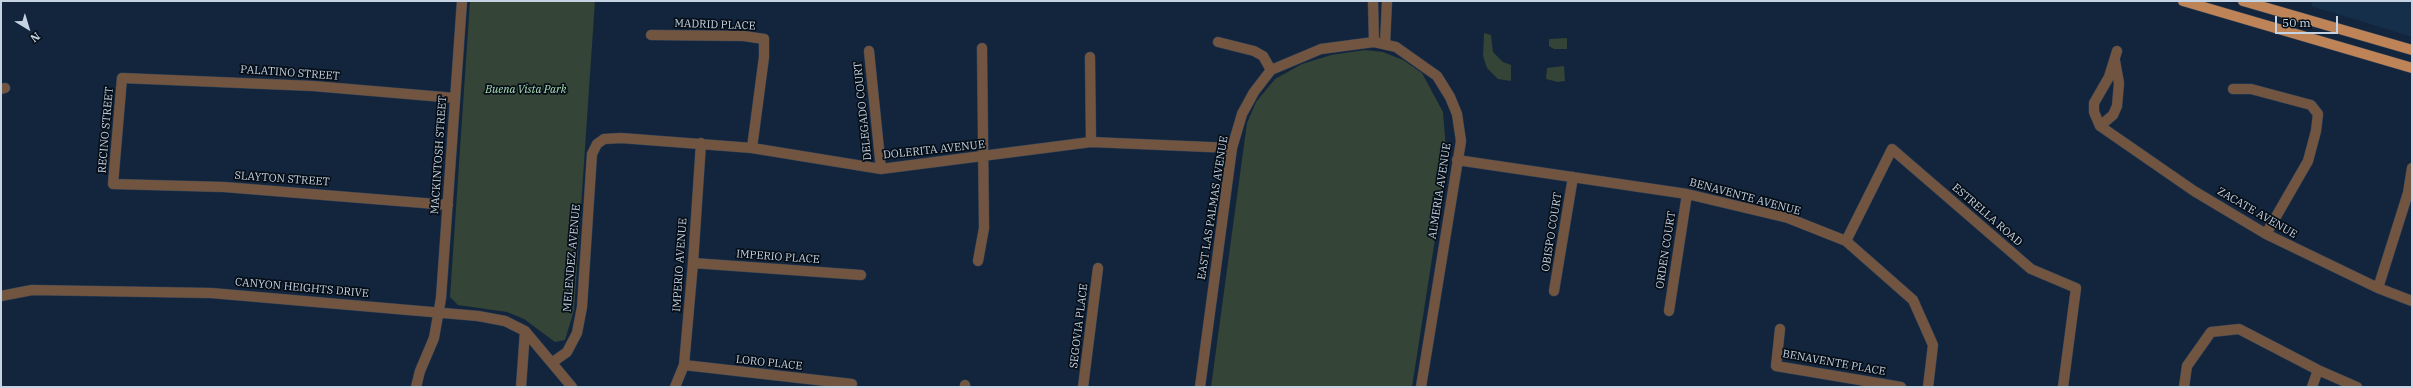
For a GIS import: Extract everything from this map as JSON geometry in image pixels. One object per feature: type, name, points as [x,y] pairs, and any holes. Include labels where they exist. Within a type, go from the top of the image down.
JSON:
[{"type":"main road","points":[[2183,1],[2412,68]]},
{"type":"main road","points":[[2243,1],[2412,50]]},
{"type":"street","name":"MACKINTOSH STREET","points":[[416,387],[420,371],[434,338],[440,311],[462,1]]},
{"type":"street","points":[[1373,1],[1374,42]]},
{"type":"street","points":[[1385,44],[1387,1]]},
{"type":"street","name":"MADRID PLACE","points":[[651,35],[744,36],[764,39],[764,57],[752,148]]},
{"type":"street","points":[[1218,42],[1254,51],[1262,56],[1271,70]]},
{"type":"street","name":"ALMERIA AVENUE","points":[[1374,42],[1396,47],[1436,76],[1446,87],[1457,114],[1460,141],[1458,160],[1421,387]]},
{"type":"street","name":"EAST LAS PALMAS AVENUE","points":[[1200,387],[1232,148],[1242,114],[1254,92],[1271,70],[1321,48],[1374,42]]},
{"type":"street","points":[[978,261],[984,228],[982,48]]},
{"type":"street","name":"DELEGADO COURT","points":[[869,51],[881,169]]},
{"type":"street","points":[[2116,56],[2119,83],[2117,106],[2113,115],[2100,126],[2094,112],[2094,103],[2109,77],[2116,56]]},
{"type":"street","points":[[1090,57],[1091,142]]},
{"type":"street","name":"PALATINO STREET","points":[[122,78],[313,86],[455,98]]},
{"type":"street","name":"RECINO STREET","points":[[113,184],[122,78]]},
{"type":"street","points":[[2233,89],[2251,89],[2311,105],[2318,114],[2316,131],[2308,161],[2266,234]]},
{"type":"street","name":"ZACATE AVENUE","points":[[2100,126],[2194,190],[2266,234],[2378,288],[2412,301]]},
{"type":"street","name":"DOLERITA AVENUE","points":[[595,146],[604,139],[614,137],[700,143],[752,148],[881,169],[984,157],[1091,142],[1232,148]]},
{"type":"street","name":"IMPERIO AVENUE","points":[[675,387],[684,365],[693,263],[700,143]]},
{"type":"street","name":"MELENDEZ AVENUE","points":[[553,362],[568,352],[577,333],[582,307],[592,154],[595,146]]},
{"type":"street","name":"ESTRELLA ROAD","points":[[1846,241],[1892,149],[2031,270],[2076,288],[2063,387]]},
{"type":"street","name":"BENAVENTE AVENUE","points":[[1458,160],[1687,194],[1788,218],[1846,241],[1913,300],[1933,345],[1928,387]]},
{"type":"street","points":[[2378,288],[2400,221],[2412,168]]},
{"type":"street","name":"OBISPO COURT","points":[[1554,292],[1573,177]]},
{"type":"street","name":"SLAYTON STREET","points":[[113,184],[224,187],[448,205]]},
{"type":"street","name":"ORDEN COURT","points":[[1669,311],[1687,194]]},
{"type":"street","name":"IMPERIO PLACE","points":[[693,263],[861,275]]},
{"type":"street","name":"SEGOVIA PLACE","points":[[1083,387],[1098,268]]},
{"type":"street","name":"CANYON HEIGHTS DRIVE","points":[[1,296],[32,290],[211,293],[440,311],[505,321],[525,331],[553,362],[572,387]]},
{"type":"street","name":"BENAVENTE PLACE","points":[[1780,329],[1776,366],[1901,387]]},
{"type":"street","points":[[2184,387],[2187,366],[2211,332],[2239,329],[2318,370],[2357,387]]},
{"type":"street","points":[[521,387],[525,331]]},
{"type":"street","name":"LORO PLACE","points":[[684,365],[852,384]]},
{"type":"street","points":[[2312,387],[2318,370]]},
{"type":"shaded area","points":[[2313,1],[2412,1],[2412,37],[2311,6]]},
{"type":"green space","name":"Buena Vista Park","points":[[470,1],[595,1],[574,310],[565,340],[555,342],[524,319],[507,312],[458,305],[450,297]]},
{"type":"green space","points":[[1484,33],[1491,35],[1493,52],[1503,62],[1511,65],[1511,81],[1498,79],[1487,68],[1483,56]]},
{"type":"green space","points":[[1567,38],[1567,49],[1554,49],[1549,46],[1549,39]]},
{"type":"green space","points":[[1365,50],[1383,52],[1403,60],[1422,73],[1443,112],[1447,162],[1412,387],[1211,387],[1247,123],[1256,102],[1275,79],[1302,64],[1331,55]]},
{"type":"green space","points":[[1564,66],[1565,81],[1558,82],[1546,79],[1547,68]]}]
